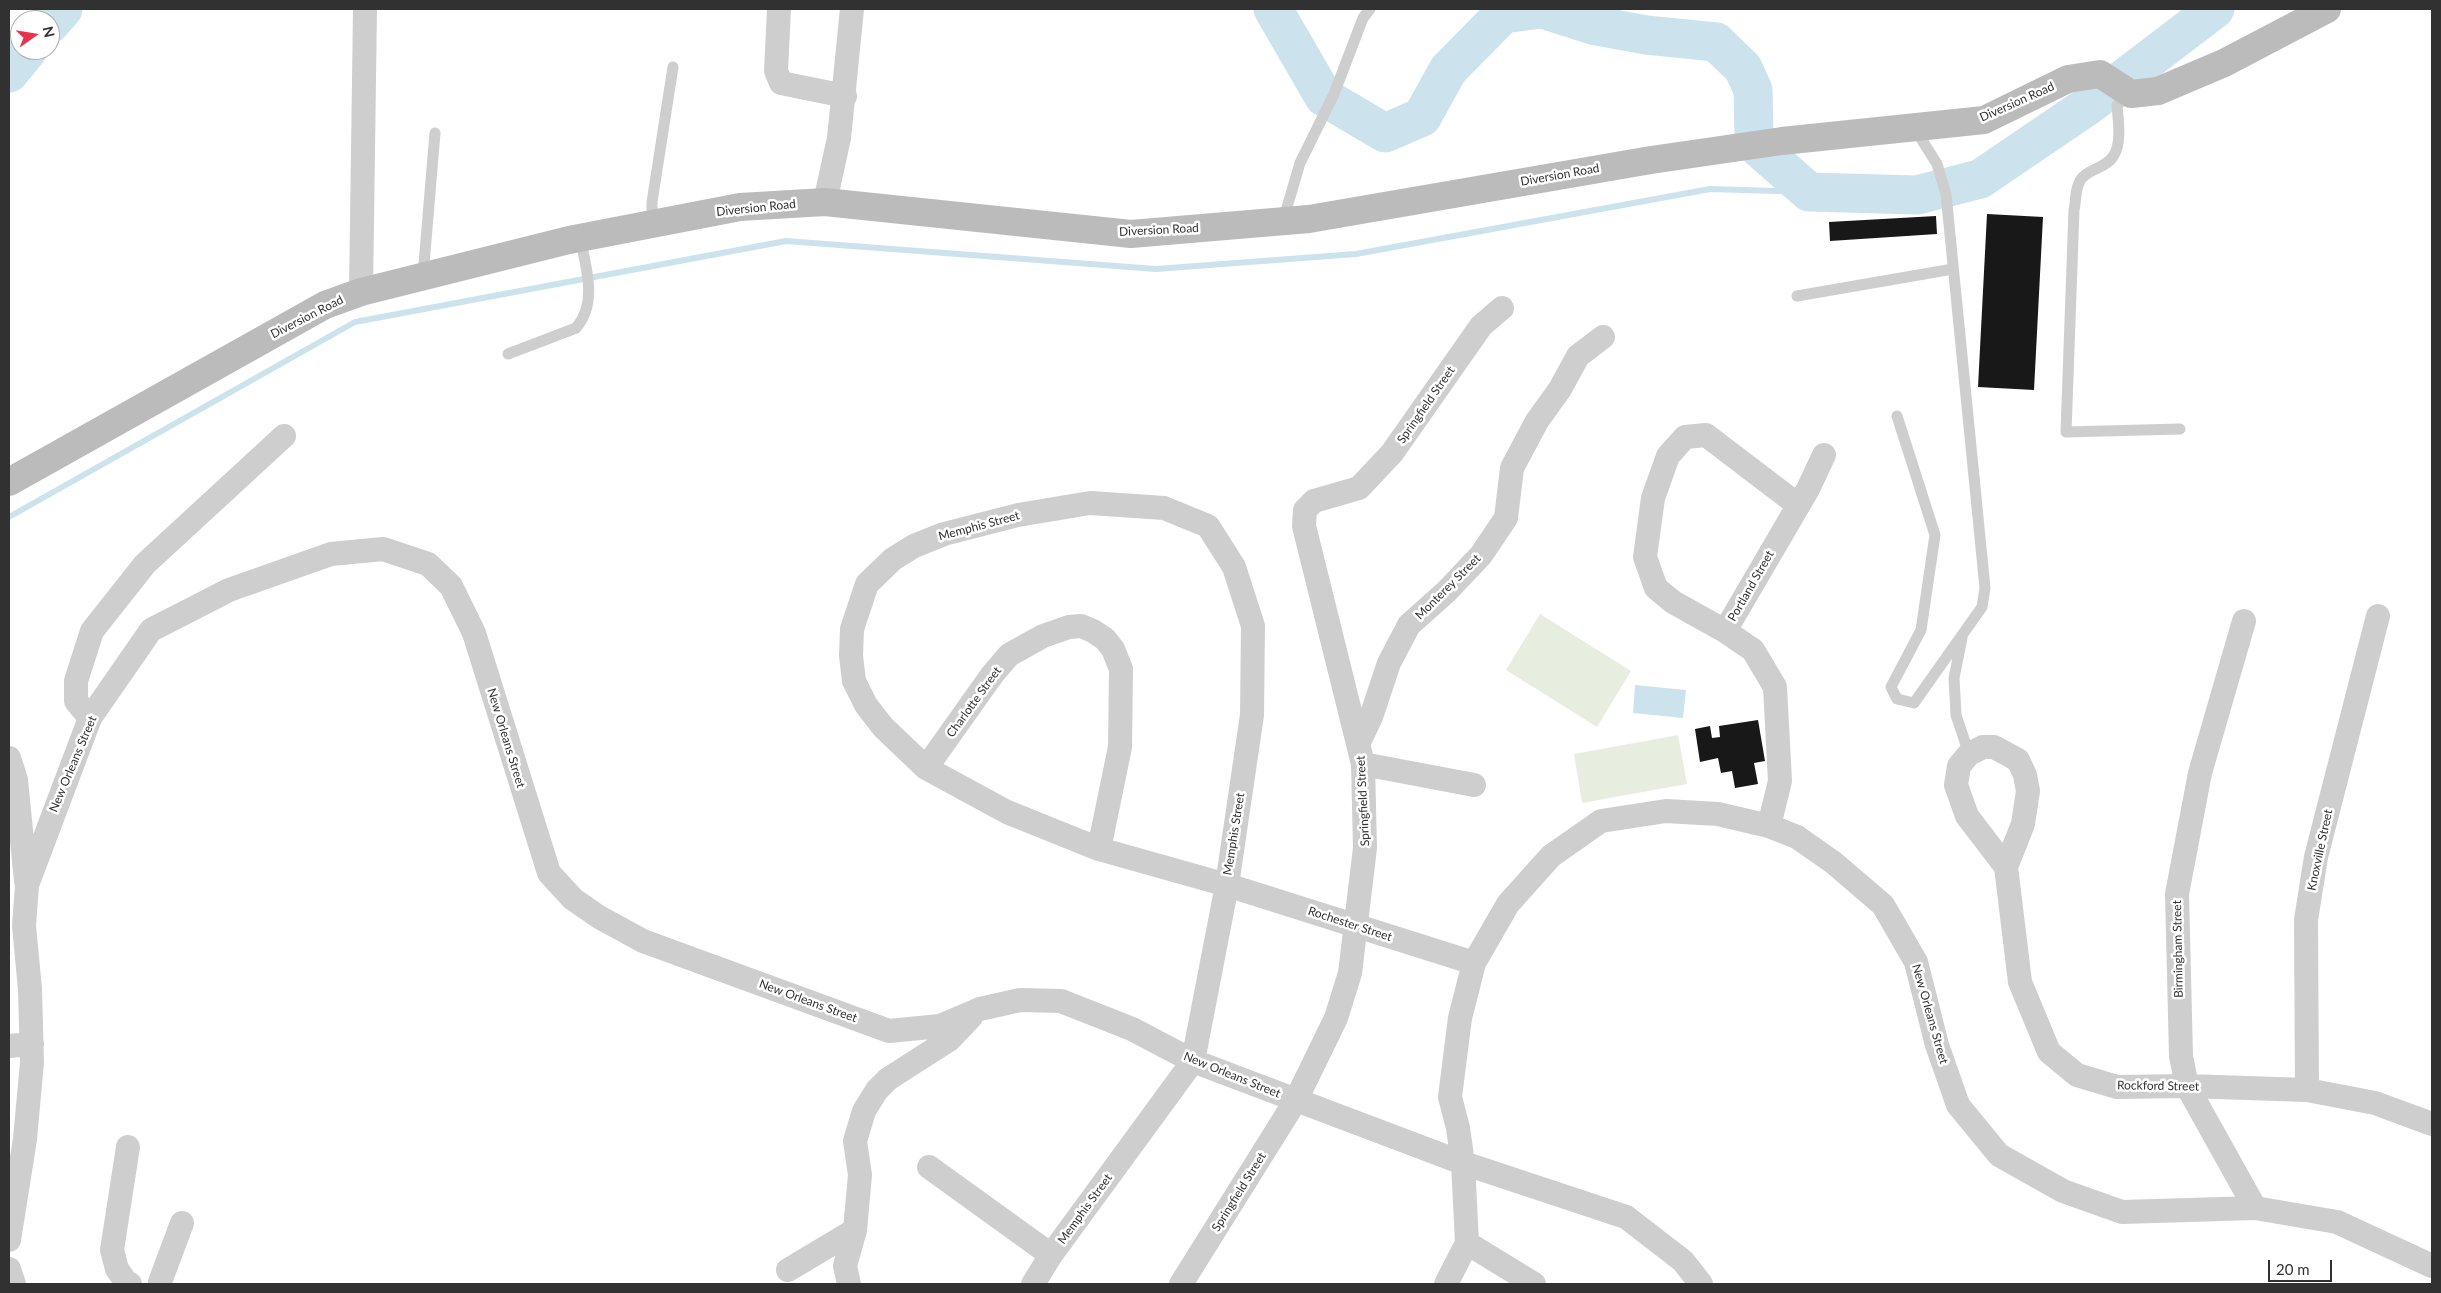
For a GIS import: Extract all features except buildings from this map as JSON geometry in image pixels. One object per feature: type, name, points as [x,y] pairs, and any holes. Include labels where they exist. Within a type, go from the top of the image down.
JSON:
[{"type":"street","points":[[361,292],[365,9]]},
{"type":"street","points":[[779,9],[776,72],[781,83],[845,96]]},
{"type":"street","points":[[825,202],[840,138],[852,9]]},
{"type":"street","points":[[2127,91],[2158,91],[2224,63],[2327,9]]},
{"type":"street","name":"Diversion Road","points":[[9,482],[325,306],[361,292],[423,276],[582,249],[652,224],[740,207],[825,202],[1131,234],[1309,219],[1670,157],[1782,141],[1915,129],[1984,120],[2068,80],[2100,74],[2127,91]]},
{"type":"street","name":"Springfield Street","points":[[1181,1284],[1296,1100],[1336,1018],[1350,973],[1365,848],[1361,753],[1304,526],[1304,510],[1314,501],[1358,488],[1392,453],[1481,326],[1502,308]]},
{"type":"street","name":"Monterey Street","points":[[1361,753],[1389,663],[1410,625],[1447,591],[1481,555],[1506,518],[1512,468],[1537,421],[1560,389],[1578,356],[1603,337]]},
{"type":"street","points":[[1724,631],[1674,602],[1656,588],[1645,557],[1653,498],[1668,456],[1685,437],[1706,435],[1798,505]]},
{"type":"street","points":[[90,718],[76,701],[76,681],[92,631],[145,564],[284,436]]},
{"type":"street","name":"Portland Street","points":[[1769,826],[1780,781],[1775,687],[1753,650],[1724,631],[1798,505],[1824,455]]},
{"type":"street","name":"Memphis Street","points":[[1033,1284],[1051,1255],[1193,1061],[1227,885],[1252,715],[1253,626],[1234,567],[1208,526],[1164,508],[1090,503],[1018,516],[953,532],[914,546],[893,559],[867,584],[852,629],[851,656],[854,681],[866,705],[883,727],[926,768],[1007,812],[1100,849],[1227,885]]},
{"type":"street","name":"New Orleans Street","points":[[9,1240],[25,1139],[32,1062],[20,1045],[30,989],[16,927],[27,885],[90,718],[151,630],[229,590],[331,554],[383,549],[428,564],[451,586],[474,633],[548,873],[573,899],[599,917],[643,941],[889,1031],[940,1026],[980,1009],[1020,1000],[1061,1000],[1132,1029],[1193,1061],[1463,1163],[1626,1217],[1684,1261],[1702,1284]]},
{"type":"street","name":"Knoxville Street","points":[[2307,1090],[2306,920],[2316,857],[2378,616]]},
{"type":"street","name":"Birmingham Street","points":[[2244,621],[2200,773],[2177,894],[2181,1056],[2187,1086],[2255,1208]]},
{"type":"street","name":"Charlotte Street","points":[[926,768],[992,675],[1009,655],[1043,636],[1069,627],[1081,626],[1093,631],[1105,639],[1114,649],[1121,669],[1120,747],[1100,849]]},
{"type":"street","name":"Rockford Street","points":[[1969,754],[1983,747],[1994,746],[2018,760],[2025,775],[2028,791],[2023,824],[2006,867],[2020,982],[2050,1052],[2077,1075],[2117,1087],[2187,1086],[2307,1090],[2376,1103],[2432,1124]]},
{"type":"street","points":[[1361,753],[1474,785]]},
{"type":"street","points":[[1969,754],[1959,766],[1956,785],[1967,816],[2006,867]]},
{"type":"street","points":[[9,758],[16,780],[27,885]]},
{"type":"street","name":"New Orleans Street","points":[[1446,1284],[1467,1243],[1463,1163],[1458,1128],[1450,1097],[1460,1018],[1474,963],[1508,904],[1551,856],[1601,821],[1666,811],[1718,814],[1769,826],[1797,837],[1834,863],[1883,905],[1916,962],[1937,1045],[1958,1105],[1999,1155],[2063,1191],[2122,1212],[2255,1208],[2337,1222],[2432,1266]]},
{"type":"street","name":"Rochester Street","points":[[1227,885],[1474,963]]},
{"type":"street","points":[[848,1284],[845,1266],[855,1230],[860,1175],[855,1141],[864,1111],[877,1090],[888,1079],[949,1040],[980,1009]]},
{"type":"street","points":[[128,1148],[112,1250],[117,1269],[126,1282],[130,1284]]},
{"type":"street","points":[[929,1167],[1051,1255]]},
{"type":"street","points":[[163,1283],[182,1223]]},
{"type":"street","points":[[788,1270],[855,1230]]},
{"type":"street","points":[[1467,1243],[1534,1284]]},
{"type":"street","points":[[9,1269],[14,1284]]},
{"type":"lane","points":[[1283,221],[1300,163],[1328,108],[1363,18],[1370,9]]},
{"type":"lane","points":[[652,224],[652,202],[672,66]]},
{"type":"lane","points":[[2127,91],[2117,105],[2118,135],[2115,155],[2105,165],[2089,172],[2079,182],[2074,210],[2066,432],[2180,428]]},
{"type":"lane","points":[[1897,416],[1935,535],[1921,630],[1891,686],[1897,699],[1914,703],[1982,607],[1985,588],[1946,194],[1937,164],[1915,129]]},
{"type":"lane","points":[[423,276],[435,132]]},
{"type":"lane","points":[[508,354],[576,328],[584,319],[588,309],[589,284],[582,249]]},
{"type":"lane","points":[[1797,296],[1953,269]]},
{"type":"lane","points":[[1963,635],[1954,678],[1956,715],[1969,754]]},
{"type":"green space","points":[[1540,614],[1631,671],[1597,727],[1506,670]]},
{"type":"green space","points":[[1678,735],[1687,784],[1582,803],[1574,754]]},
{"type":"water","points":[[1635,685],[1686,690],[1683,718],[1633,713]]},
{"type":"waterway","points":[[60,12],[63,9]]},
{"type":"waterway","points":[[1273,9],[1324,97],[1385,133],[1422,117],[1448,70],[1503,14],[1542,9]]},
{"type":"waterway","points":[[1542,9],[1592,25],[1646,35],[1716,42],[1743,68],[1753,90],[1754,135]]},
{"type":"waterway","points":[[1760,149],[1809,192],[1917,195],[1980,179],[2089,105],[2215,9]]},
{"type":"waterway","points":[[9,73],[20,60]]},
{"type":"waterway","points":[[9,517],[355,322],[786,241],[1156,269],[1356,254],[1710,189],[1809,192]]}]
